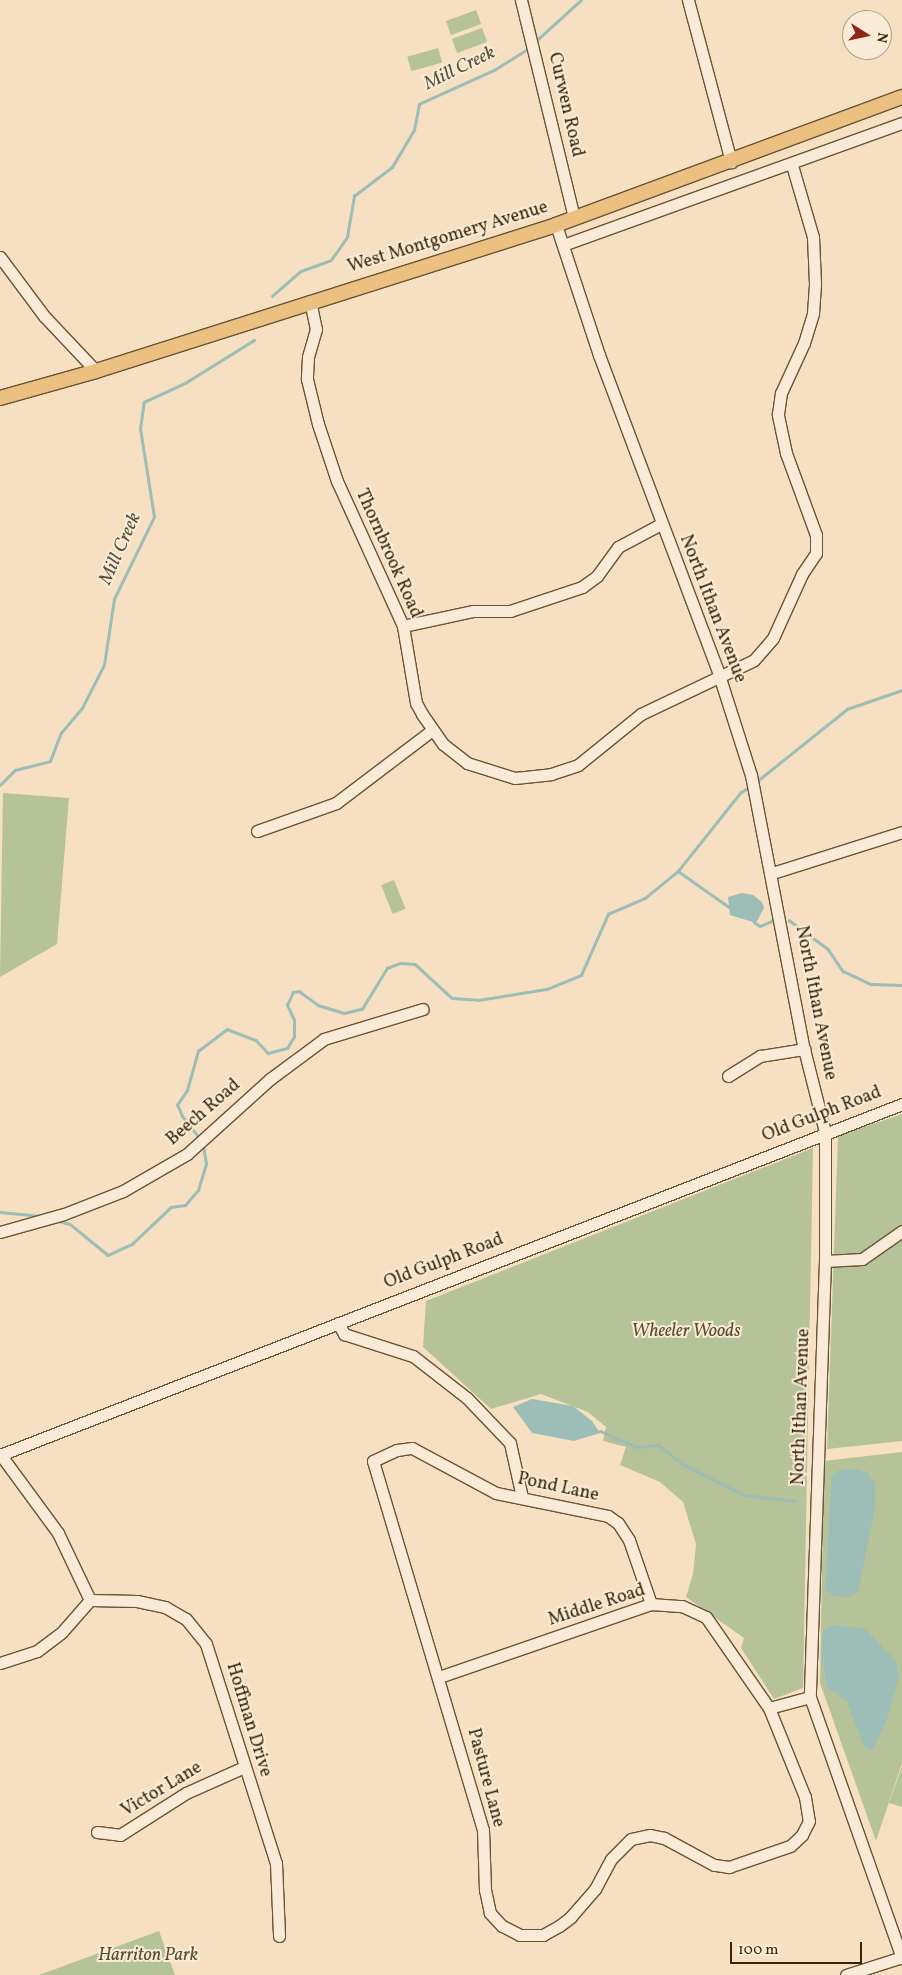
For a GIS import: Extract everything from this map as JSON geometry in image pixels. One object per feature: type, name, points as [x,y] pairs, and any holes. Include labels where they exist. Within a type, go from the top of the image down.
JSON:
[{"type":"main road","name":"West Montgomery Avenue","points":[[0,398],[96,371],[310,301],[556,225],[902,98]]},
{"type":"street","name":"Curwen Road","points":[[521,0],[574,218]]},
{"type":"street","points":[[688,0],[731,162]]},
{"type":"street","points":[[562,245],[792,165],[902,123]]},
{"type":"street","name":"Thornbrook Road","points":[[310,301],[316,329],[308,357],[307,379],[318,424],[337,480],[404,626],[416,702],[431,732],[459,758],[497,774],[515,778],[552,774],[578,765],[642,714],[719,675],[729,674],[764,651],[818,546],[786,453],[778,414],[781,393],[804,343],[812,313],[816,283],[813,237],[792,165]]},
{"type":"street","name":"North Ithan Avenue","points":[[556,225],[661,524],[719,675],[751,775],[772,873],[804,1049],[825,1132],[825,1261],[810,1697],[902,1957]]},
{"type":"street","points":[[0,257],[44,316],[96,371]]},
{"type":"street","points":[[404,626],[473,611],[510,611],[582,587],[597,576],[618,547],[661,524]]},
{"type":"street","points":[[257,831],[336,803],[431,732]]},
{"type":"street","points":[[772,873],[902,832]]},
{"type":"street","name":"Beech Road","points":[[0,1232],[28,1222],[64,1214],[123,1191],[187,1154],[270,1079],[324,1039],[423,1008]]},
{"type":"street","points":[[728,1076],[760,1056],[804,1049]]},
{"type":"street","name":"Old Gulph Road","points":[[0,1455],[825,1132],[902,1104]]},
{"type":"street","points":[[825,1261],[862,1260],[902,1231]]},
{"type":"street","points":[[338,1323],[344,1334],[413,1356],[467,1398],[510,1443],[522,1497]]},
{"type":"street","name":"Pond Lane","points":[[412,1448],[496,1493],[608,1516],[618,1524],[629,1540],[651,1604]]},
{"type":"street","name":"Pasture Lane","points":[[412,1448],[397,1450],[373,1461],[439,1677],[483,1830],[484,1890],[490,1913],[502,1926],[520,1935],[543,1935],[571,1917],[595,1889],[611,1859],[631,1839],[650,1835],[664,1838],[714,1865],[729,1867],[790,1846],[808,1821],[805,1797],[769,1708]]},
{"type":"street","points":[[0,1455],[58,1533],[90,1600],[62,1632],[43,1646],[0,1663]]},
{"type":"street","name":"Hoffman Drive","points":[[90,1600],[137,1601],[165,1607],[186,1619],[206,1644],[276,1863],[280,1936]]},
{"type":"street","name":"Middle Road","points":[[439,1677],[651,1604],[682,1606],[706,1617],[769,1708]]},
{"type":"street","points":[[769,1708],[810,1697]]},
{"type":"street","name":"Victor Lane","points":[[97,1832],[120,1835],[186,1793],[244,1767]]},
{"type":"street","points":[[846,1975],[902,1957]]},
{"type":"green space","points":[[476,10],[481,24],[451,35],[446,21]]},
{"type":"green space","points":[[482,28],[487,42],[457,53],[452,39]]},
{"type":"green space","points":[[438,48],[442,62],[411,71],[407,57]]},
{"type":"green space","points":[[3,793],[69,798],[57,944],[0,977]]},
{"type":"green space","points":[[394,880],[406,909],[393,914],[381,885]]},
{"type":"green space","points":[[902,1114],[902,1441],[827,1449],[838,1136]]},
{"type":"green space","name":"Wheeler Woods","points":[[813,1148],[803,1688],[774,1699],[741,1648],[744,1638],[686,1597],[693,1574],[696,1544],[683,1502],[660,1482],[620,1465],[626,1447],[603,1441],[606,1427],[588,1412],[541,1394],[491,1409],[423,1347],[426,1301]]},
{"type":"green space","points":[[902,1452],[902,1763],[876,1841],[820,1683],[824,1461]]},
{"type":"green space","points":[[902,1766],[902,1807],[889,1803]]},
{"type":"green space","name":"Harriton Park","points":[[159,1931],[175,1975],[39,1975]]},
{"type":"water","points":[[742,893],[753,895],[762,902],[764,908],[756,923],[730,915],[728,897]]},
{"type":"water","points":[[532,1399],[573,1406],[592,1421],[600,1433],[574,1441],[532,1433],[513,1407]]},
{"type":"water","points":[[855,1469],[868,1473],[875,1484],[875,1508],[858,1592],[848,1597],[835,1596],[825,1590],[832,1477],[839,1470]]},
{"type":"water","points":[[833,1625],[865,1629],[896,1661],[899,1677],[886,1722],[872,1751],[864,1747],[847,1701],[827,1688],[822,1657],[823,1630]]},
{"type":"waterway","name":"Mill Creek","points":[[537,40],[581,0]]},
{"type":"waterway","name":"Mill Creek","points":[[272,296],[301,271],[331,260],[347,237],[354,196],[392,167],[414,130],[419,104],[494,70],[528,49]]},
{"type":"waterway","name":"Mill Creek","points":[[0,785],[15,770],[50,761],[61,733],[82,708],[104,665],[114,599],[154,517],[140,429],[144,402],[185,383],[254,340]]},
{"type":"waterway","points":[[756,782],[847,709],[902,690]]},
{"type":"waterway","points":[[199,1138],[182,1116],[177,1105],[187,1090],[198,1051],[227,1029],[256,1040],[268,1053],[287,1048],[294,1037],[294,1020],[287,1005],[293,992],[299,991],[318,1005],[344,1013],[362,1009],[387,968],[400,963],[415,964],[452,998],[478,1000],[547,989],[581,975],[608,914],[645,898],[678,871],[740,793],[750,786]]},
{"type":"waterway","points":[[678,871],[732,909]]},
{"type":"waterway","points":[[789,920],[828,949],[843,971],[871,984],[902,985]]},
{"type":"waterway","points":[[754,922],[760,926],[772,921]]},
{"type":"waterway","points":[[58,1221],[70,1224],[108,1255],[132,1244],[171,1207],[185,1205],[198,1190],[206,1164],[203,1146]]},
{"type":"waterway","points":[[0,1212],[41,1216]]},
{"type":"waterway","points":[[600,1431],[637,1447],[658,1445],[683,1464],[744,1495],[795,1501]]}]
